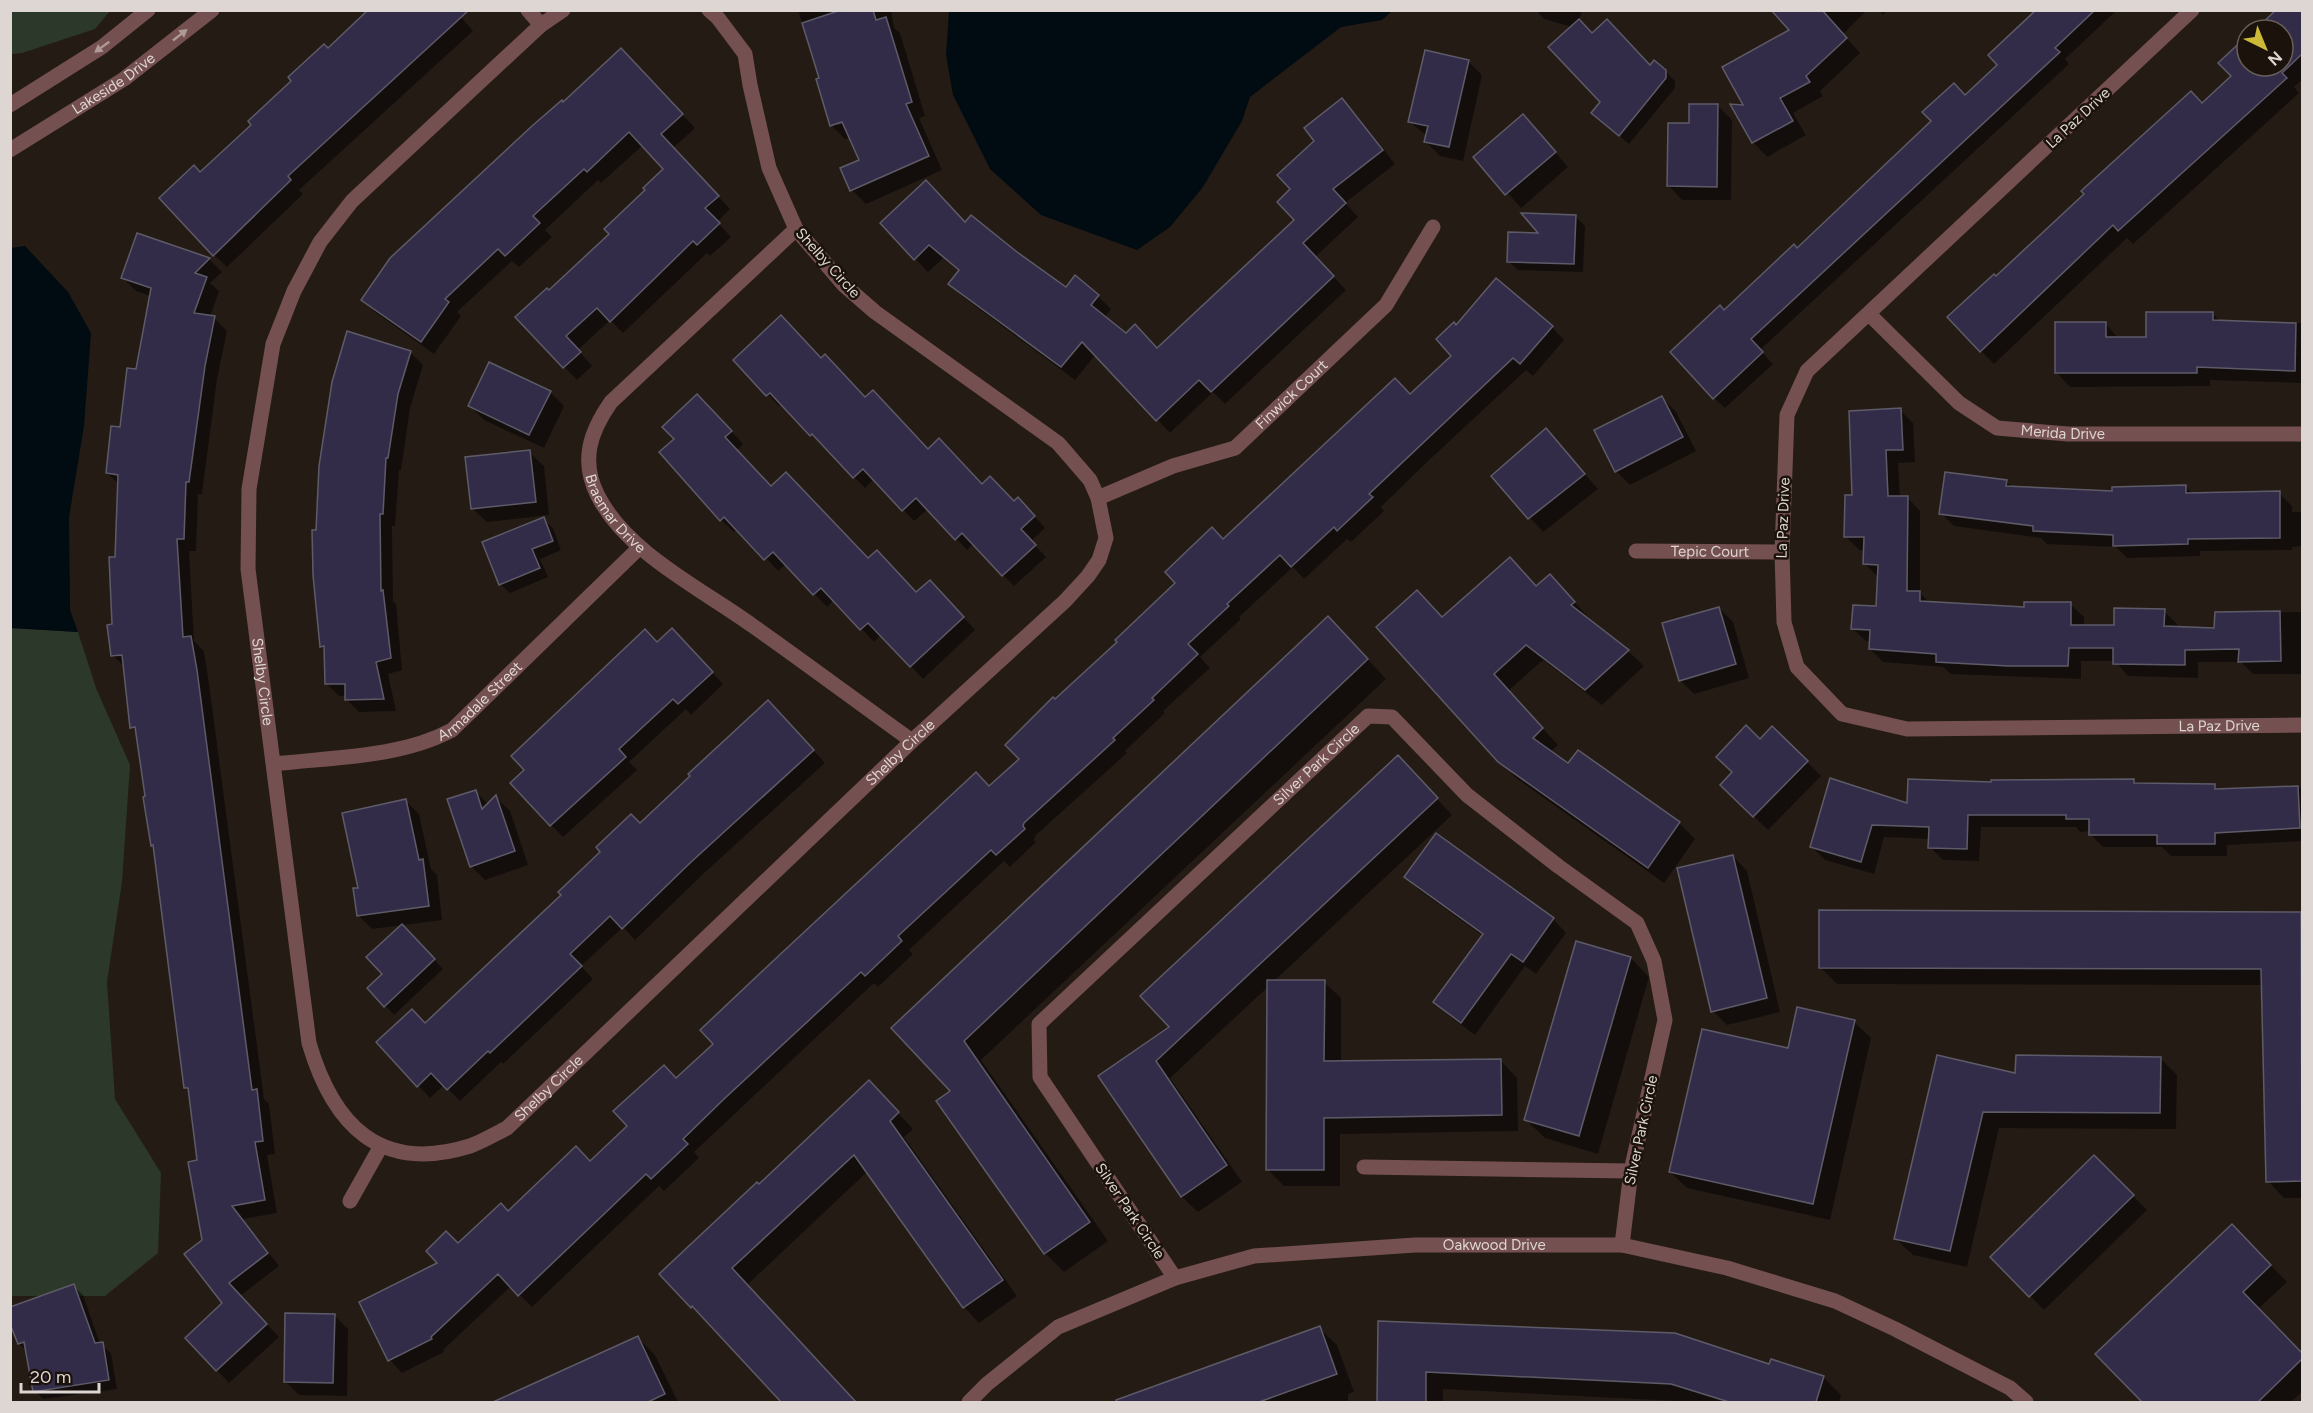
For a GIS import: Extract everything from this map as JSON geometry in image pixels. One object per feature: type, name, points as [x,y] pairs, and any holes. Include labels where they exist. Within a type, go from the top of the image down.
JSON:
[{"type":"street","points":[[10,105],[102,48],[148,10]]},
{"type":"street","name":"Lakeside Drive","points":[[10,150],[124,79],[212,10]]},
{"type":"street","points":[[528,10],[541,25]]},
{"type":"street","name":"Shelby Circle","points":[[563,10],[541,25],[352,201],[320,242],[294,291],[273,344],[249,489],[248,569],[312,1053],[328,1095],[350,1123],[367,1138],[389,1150],[415,1154],[441,1154],[472,1146],[507,1128],[912,741],[1065,601],[1099,560],[1106,538],[1098,498],[1090,480],[1058,443],[874,312],[844,285],[796,229],[769,168],[745,54],[718,18],[709,10]]},
{"type":"street","name":"La Paz Drive","points":[[2192,10],[1807,371],[1787,415],[1782,552],[1784,622],[1797,667],[1842,714],[1907,729],[2302,725]]},
{"type":"street","name":"Finwick Court","points":[[1098,498],[1173,466],[1235,448],[1386,305],[1433,227]]},
{"type":"street","name":"Braemar Drive","points":[[796,229],[611,402],[597,423],[589,449],[590,474],[597,495],[613,520],[639,548],[752,625],[912,741]]},
{"type":"street","name":"Merida Drive","points":[[1869,314],[1959,403],[1997,428],[2068,434],[2302,434]]},
{"type":"street","name":"Armadale Street","points":[[274,764],[406,749],[434,740],[452,730],[639,548]]},
{"type":"street","name":"Tepic Court","points":[[1636,552],[1782,552]]},
{"type":"street","name":"Silver Park Circle","points":[[1175,1278],[1040,1077],[1039,1024],[1368,716],[1392,717],[1467,795],[1558,866],[1637,923],[1654,961],[1665,1020],[1631,1171],[1622,1245]]},
{"type":"street","points":[[350,1201],[381,1146]]},
{"type":"street","points":[[1364,1167],[1631,1171]]},
{"type":"street","name":"Oakwood Drive","points":[[969,1402],[987,1384],[1058,1327],[1175,1278],[1254,1256],[1415,1245],[1622,1245],[1727,1268],[1835,1301],[2010,1388],[2026,1402]]},
{"type":"green space","points":[[11,10],[110,11],[95,29],[22,53],[11,54]]},
{"type":"green space","points":[[10,628],[78,632],[96,688],[130,765],[122,882],[107,982],[115,1099],[161,1173],[158,1253],[105,1296],[11,1296]]},
{"type":"shaded area","points":[[949,10],[1392,11],[1382,20],[1341,27],[1250,97],[1242,121],[1203,187],[1170,227],[1137,250],[1041,215],[990,169],[953,95],[946,55]]},
{"type":"shaded area","points":[[25,246],[68,292],[91,333],[84,426],[69,517],[70,610],[78,632],[11,628],[10,248]]},
{"type":"building","points":[[368,10],[469,10],[288,176],[291,180],[213,256],[159,198],[194,165],[200,172],[251,125],[248,121],[291,81],[288,77],[324,44],[328,48]]},
{"type":"building","points":[[841,10],[873,10],[876,20],[886,17],[912,102],[906,104],[929,156],[850,191],[840,168],[859,160],[842,122],[830,126],[816,79],[819,78],[802,23]]},
{"type":"building","points":[[1771,10],[1822,10],[1847,38],[1806,76],[1810,82],[1780,98],[1793,121],[1752,143],[1730,104],[1743,105],[1722,67],[1789,30]]},
{"type":"building","points":[[2036,10],[2095,10],[2055,48],[2060,52],[1751,339],[1763,352],[1713,399],[1670,352],[1720,305],[1724,310],[1794,244],[1797,248],[1872,177],[1931,121],[1922,112],[1954,83],[1965,95],[1997,65],[1988,55]]},
{"type":"building","points":[[2276,10],[2302,10],[2302,54],[2295,61],[2295,18],[2268,18]]},
{"type":"building","points":[[1579,19],[1592,33],[1607,19],[1650,65],[1654,60],[1666,70],[1666,78],[1619,136],[1591,113],[1600,102],[1548,47]]},
{"type":"building","points":[[2235,47],[2235,78],[2287,78],[2118,231],[2113,225],[1980,352],[1947,317],[1994,274],[1996,276],[2084,194],[2081,191],[2191,91],[2202,103],[2231,76],[2218,63]]},
{"type":"building","points":[[621,48],[683,114],[661,134],[719,196],[705,208],[720,223],[697,245],[693,241],[610,322],[597,308],[566,336],[581,352],[563,368],[515,317],[547,288],[549,290],[609,234],[604,229],[645,190],[643,188],[663,169],[629,132],[587,172],[584,169],[533,216],[540,223],[505,256],[498,249],[445,299],[449,302],[421,342],[361,300],[390,258],[532,126],[562,100],[563,102]]},
{"type":"building","points":[[1425,50],[1469,60],[1449,147],[1424,142],[1428,126],[1408,122]]},
{"type":"building","points":[[1342,98],[1383,150],[1333,189],[1346,203],[1303,243],[1334,276],[1211,392],[1199,380],[1156,421],[1082,342],[1061,367],[948,284],[959,270],[929,245],[914,260],[880,223],[926,180],[965,222],[971,215],[1066,287],[1075,275],[1099,295],[1091,305],[1126,333],[1135,324],[1157,348],[1294,220],[1277,202],[1290,189],[1277,175],[1314,141],[1304,128]]},
{"type":"building","points":[[1689,104],[1718,104],[1717,187],[1667,186],[1668,123],[1689,123]]},
{"type":"building","points":[[1523,114],[1556,152],[1505,195],[1473,157]]},
{"type":"building","points":[[1521,213],[1576,215],[1574,264],[1507,262],[1508,232],[1538,233]]},
{"type":"building","points":[[137,233],[210,258],[195,273],[207,277],[194,313],[215,316],[205,366],[189,482],[186,482],[184,539],[177,539],[183,637],[191,636],[197,670],[252,1090],[257,1089],[263,1141],[255,1142],[265,1200],[232,1206],[268,1253],[229,1283],[267,1324],[216,1371],[185,1338],[222,1303],[184,1254],[202,1240],[188,1162],[197,1160],[188,1088],[184,1088],[153,845],[151,846],[143,797],[145,796],[135,727],[130,728],[122,655],[111,656],[107,625],[112,624],[109,557],[115,557],[118,475],[106,473],[111,426],[120,427],[127,368],[136,369],[151,288],[121,278]]},
{"type":"building","points":[[1496,278],[1553,326],[1520,364],[1513,358],[1369,494],[1373,497],[1337,531],[1334,527],[1291,567],[1280,555],[1227,604],[1229,606],[1188,644],[1198,654],[1113,738],[1115,740],[1024,823],[1025,829],[996,855],[991,850],[898,936],[902,941],[865,976],[861,972],[724,1099],[683,1139],[688,1144],[651,1179],[646,1174],[518,1296],[498,1274],[431,1337],[432,1339],[388,1361],[359,1302],[437,1263],[426,1251],[446,1231],[458,1243],[501,1203],[508,1211],[576,1146],[590,1161],[627,1126],[613,1111],[664,1065],[676,1078],[713,1044],[700,1030],[772,962],[976,772],[989,786],[1019,759],[1005,745],[1053,697],[1055,699],[1117,642],[1115,640],[1175,583],[1165,572],[1212,527],[1223,539],[1395,378],[1410,394],[1451,356],[1436,339],[1454,322],[1456,325]]},
{"type":"building","points":[[2146,312],[2213,312],[2213,320],[2296,323],[2295,371],[2197,367],[2197,373],[2055,373],[2055,322],[2106,322],[2106,337],[2146,337]]},
{"type":"building","points":[[781,315],[821,358],[825,354],[865,397],[873,390],[928,449],[939,438],[982,484],[990,476],[1014,501],[1018,497],[1035,516],[1021,529],[1036,545],[1002,576],[962,533],[955,540],[916,498],[902,511],[863,469],[853,478],[812,434],[810,436],[770,393],[766,396],[733,360]]},
{"type":"building","points":[[347,331],[411,351],[398,394],[388,458],[386,458],[383,514],[380,514],[381,591],[383,590],[391,658],[376,662],[384,699],[345,700],[345,684],[325,684],[324,646],[320,647],[313,575],[312,530],[316,530],[319,466],[332,382]]},
{"type":"building","points":[[489,362],[551,391],[529,435],[468,406]]},
{"type":"building","points":[[697,394],[732,431],[725,437],[771,486],[786,472],[868,558],[877,550],[916,592],[930,580],[964,617],[910,667],[868,623],[860,630],[821,588],[813,595],[773,552],[764,560],[724,517],[720,521],[659,452],[674,439],[662,427]]},
{"type":"building","points":[[1662,396],[1683,437],[1615,472],[1594,430]]},
{"type":"building","points":[[1901,408],[1903,450],[1886,450],[1888,496],[1908,496],[1907,591],[1920,591],[1920,601],[2024,607],[2024,602],[2071,602],[2071,625],[2114,625],[2114,608],[2165,609],[2164,626],[2214,628],[2215,612],[2280,611],[2281,661],[2238,662],[2239,649],[2185,650],[2185,665],[2113,664],[2113,648],[2069,648],[2068,666],[2008,666],[1936,662],[1936,654],[1869,649],[1870,630],[1851,629],[1853,605],[1876,606],[1878,565],[1863,564],[1864,537],[1844,537],[1845,495],[1852,495],[1849,411]]},
{"type":"building","points":[[1546,428],[1585,474],[1528,519],[1491,476]]},
{"type":"building","points":[[530,450],[536,502],[471,509],[465,457]]},
{"type":"building","points":[[1945,472],[2007,480],[2006,486],[2112,491],[2112,487],[2186,485],[2186,493],[2280,491],[2280,538],[2188,539],[2188,544],[2113,546],[2113,535],[2033,531],[2033,526],[1939,514]]},
{"type":"building","points":[[544,517],[553,541],[532,549],[540,568],[499,585],[482,542]]},
{"type":"building","points":[[1510,557],[1536,586],[1550,574],[1575,602],[1571,605],[1629,650],[1585,690],[1526,645],[1494,674],[1543,728],[1533,738],[1568,763],[1578,750],[1680,822],[1648,868],[1498,762],[1376,627],[1417,590],[1442,617]]},
{"type":"building","points":[[1719,607],[1736,664],[1679,681],[1662,623]]},
{"type":"building","points":[[1328,616],[1368,659],[964,1041],[1090,1222],[1044,1254],[936,1101],[950,1091],[891,1028]]},
{"type":"building","points":[[672,628],[713,672],[678,704],[673,699],[619,749],[626,757],[550,826],[510,783],[524,770],[511,756],[645,629],[657,642]]},
{"type":"building","points":[[768,700],[814,750],[690,863],[622,929],[610,916],[570,954],[582,966],[490,1053],[488,1051],[447,1090],[431,1073],[417,1087],[376,1042],[412,1009],[425,1023],[561,895],[558,892],[600,852],[596,847],[631,814],[640,823],[690,776],[688,774]]},
{"type":"building","points":[[1746,725],[1760,739],[1772,726],[1808,761],[1753,817],[1720,785],[1732,772],[1716,757]]},
{"type":"building","points":[[1398,755],[1438,798],[1156,1061],[1227,1165],[1181,1197],[1098,1076],[1169,1027],[1140,996]]},
{"type":"building","points":[[1830,778],[1907,803],[1908,779],[1991,782],[1991,780],[2134,779],[2134,783],[2215,784],[2215,789],[2298,786],[2300,828],[2215,833],[2215,844],[2157,844],[2157,835],[2089,835],[2089,819],[2066,819],[2066,815],[1968,815],[1967,849],[1928,848],[1929,827],[1872,825],[1861,862],[1810,847]]},
{"type":"building","points":[[476,790],[482,809],[496,795],[515,851],[470,867],[447,799]]},
{"type":"building","points":[[406,799],[419,860],[423,859],[429,906],[357,916],[353,888],[358,888],[342,813]]},
{"type":"building","points":[[1436,833],[1554,918],[1523,962],[1511,954],[1461,1023],[1433,1002],[1483,934],[1404,877]]},
{"type":"building","points":[[1733,855],[1767,998],[1711,1012],[1677,868]]},
{"type":"building","points":[[1819,910],[2301,912],[2302,1181],[2266,1182],[2261,969],[1819,968]]},
{"type":"building","points":[[402,924],[435,959],[384,1007],[367,988],[382,974],[366,957]]},
{"type":"building","points":[[1576,941],[1631,957],[1579,1136],[1524,1120]]},
{"type":"building","points":[[1267,980],[1325,980],[1324,1061],[1501,1059],[1502,1115],[1324,1118],[1324,1170],[1266,1170]]},
{"type":"building","points":[[1797,1007],[1855,1020],[1813,1204],[1669,1172],[1702,1029],[1788,1048]]},
{"type":"building","points":[[1937,1055],[2015,1073],[2016,1055],[2161,1057],[2160,1113],[1983,1112],[1950,1251],[1894,1239]]},
{"type":"building","points":[[869,1080],[899,1112],[890,1121],[1003,1280],[963,1308],[854,1155],[732,1268],[856,1402],[781,1402],[692,1306],[691,1308],[659,1274]]},
{"type":"building","points":[[2094,1155],[2134,1195],[2029,1297],[1990,1257]]},
{"type":"building","points":[[2232,1224],[2271,1265],[2243,1292],[2302,1353],[2302,1359],[2258,1402],[2142,1402],[2095,1354]]},
{"type":"building","points":[[74,1284],[95,1343],[103,1342],[109,1380],[33,1392],[24,1342],[18,1344],[10,1324],[10,1307]]},
{"type":"building","points":[[285,1313],[335,1314],[333,1383],[284,1382]]},
{"type":"building","points":[[1378,1321],[1675,1333],[1769,1364],[1771,1359],[1824,1376],[1816,1402],[1729,1402],[1671,1384],[1426,1372],[1426,1402],[1377,1402]]},
{"type":"building","points":[[1320,1326],[1337,1374],[1259,1402],[1116,1402],[1116,1400]]},
{"type":"building","points":[[638,1336],[665,1394],[648,1402],[493,1402]]}]
